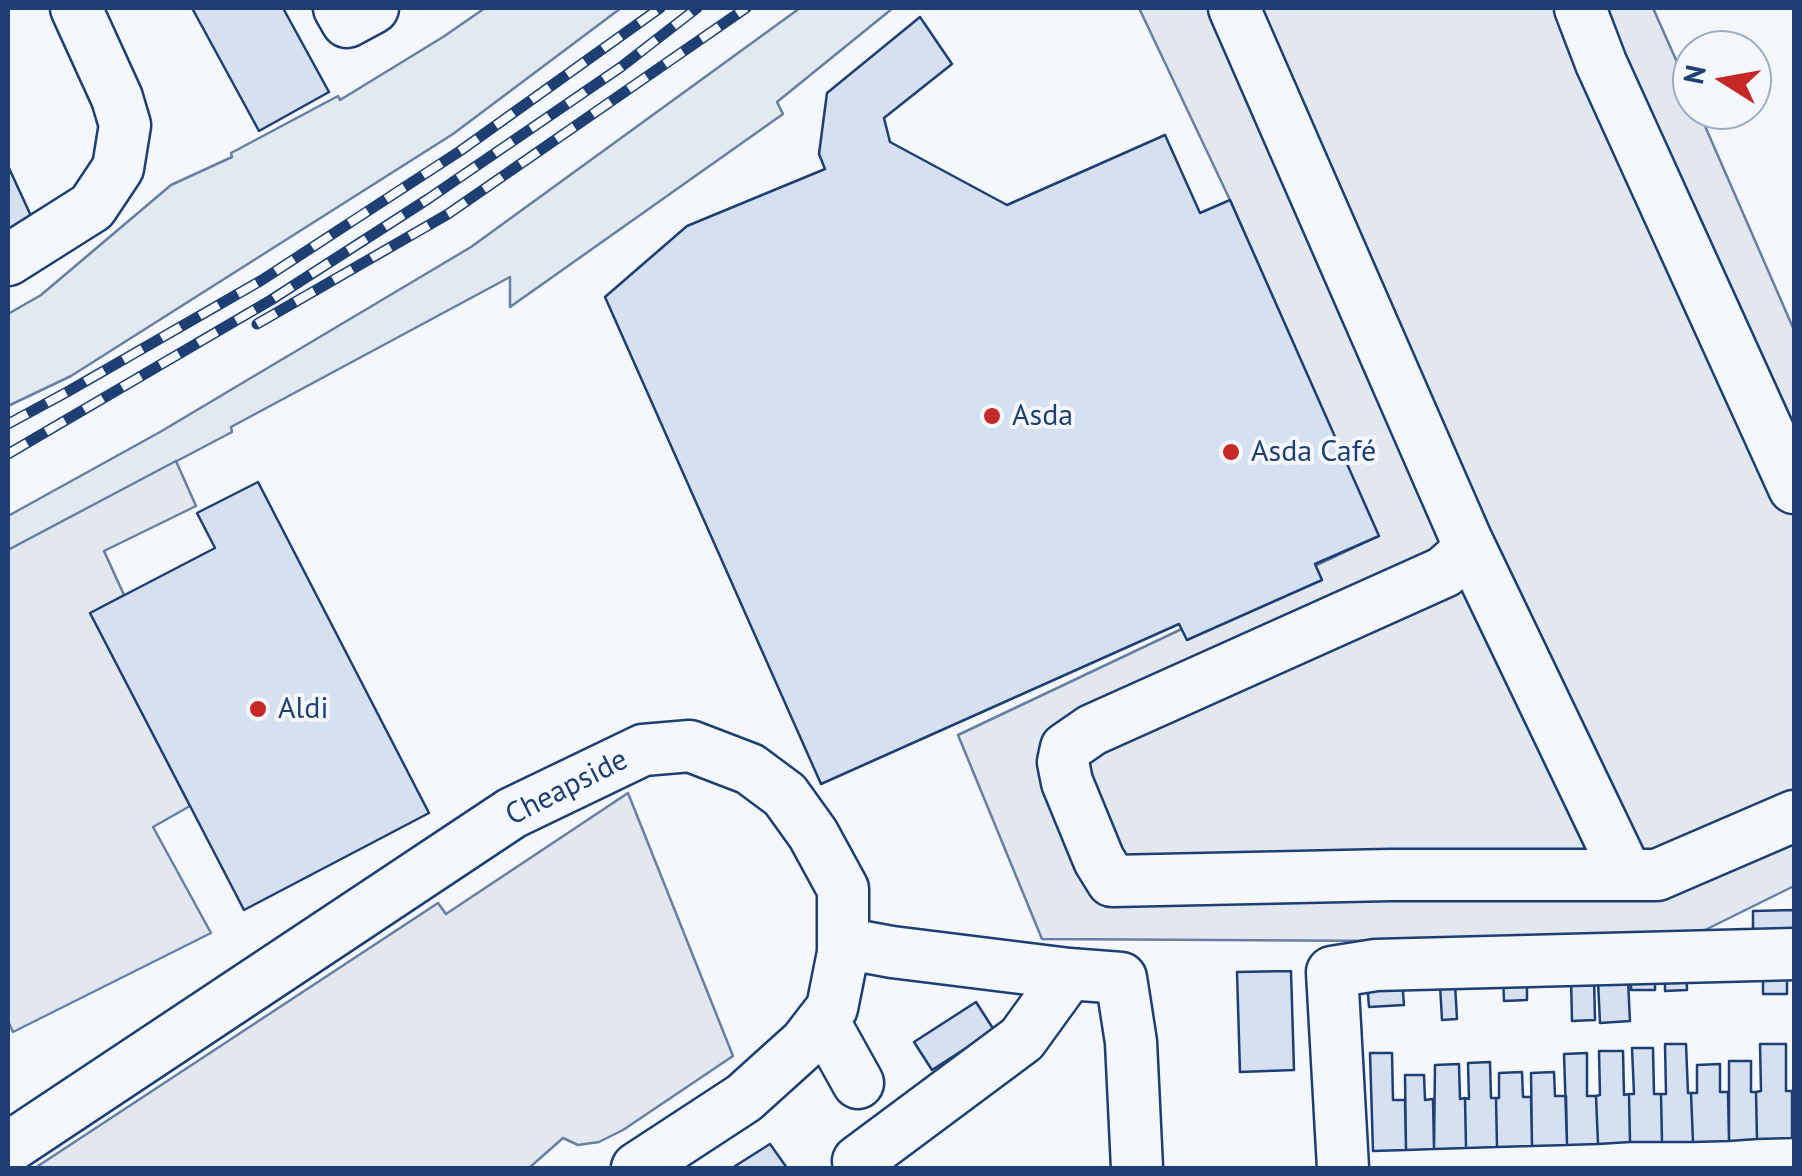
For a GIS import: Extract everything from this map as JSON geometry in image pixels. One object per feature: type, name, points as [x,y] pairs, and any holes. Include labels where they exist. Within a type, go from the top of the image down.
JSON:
[{"type":"street","points":[[8,260],[92,207],[118,168],[124,125],[117,98],[76,8]]},
{"type":"street","points":[[339,8],[347,22],[373,8]]},
{"type":"street","points":[[1234,8],[1466,539],[1627,875]]},
{"type":"street","points":[[1580,8],[1600,63],[1794,488]]},
{"type":"street","points":[[1466,539],[1462,556],[1444,572],[1092,730],[1066,748],[1063,762],[1067,782],[1099,860],[1112,881],[1657,875],[1794,816]]},
{"type":"street","name":"Cheapside","points":[[8,1148],[512,813],[643,750],[690,746],[750,769],[785,795],[844,889],[843,954],[832,1008],[805,1043],[744,1098],[637,1168]]},
{"type":"street","points":[[843,943],[1121,978],[1131,1042],[1138,1168]]},
{"type":"street","points":[[1343,1168],[1332,972],[1376,965],[1794,954]]},
{"type":"street","points":[[860,1154],[1022,1039],[1069,974]]},
{"type":"street","points":[[823,1020],[858,1083]]},
{"type":"shaded area","points":[[485,8],[621,8],[453,134],[71,376],[8,406],[8,314],[41,295],[171,185],[232,157],[231,153],[338,96],[340,100]]},
{"type":"shaded area","points":[[800,8],[893,8],[777,102],[783,114],[510,307],[510,277],[231,427],[232,432],[8,550],[8,516],[160,432],[471,247]]},
{"type":"shaded area","points":[[1139,8],[1653,8],[1672,51],[1672,130],[1707,130],[1794,330],[1794,886],[1703,931],[1386,941],[1042,939],[958,735],[1378,536],[1230,200]]},
{"type":"shaded area","points":[[176,461],[196,506],[104,551],[124,595],[91,613],[190,806],[153,827],[211,933],[13,1032],[8,1021],[8,550]]},
{"type":"shaded area","points":[[628,793],[733,1056],[623,1130],[599,1142],[578,1145],[563,1138],[529,1168],[35,1168],[438,903],[446,914]]},
{"type":"building","points":[[192,8],[283,8],[329,92],[259,131]]},
{"type":"building","name":"Asda","points":[[920,17],[952,64],[884,118],[890,142],[1007,205],[1165,135],[1200,213],[1230,200],[1379,536],[1315,564],[1322,580],[1187,640],[1179,624],[821,784],[605,297],[687,226],[825,169],[819,154],[827,93]]},
{"type":"building","points":[[8,166],[32,218],[8,229]]},
{"type":"building","name":"Aldi","points":[[258,482],[429,813],[244,910],[90,613],[215,548],[197,513]]},
{"type":"building","points":[[1794,910],[1794,945],[1753,945],[1753,911]]},
{"type":"building","points":[[1763,965],[1787,966],[1787,994],[1763,994]]},
{"type":"building","points":[[1665,968],[1686,968],[1687,990],[1665,991]]},
{"type":"building","points":[[1291,971],[1294,1070],[1240,1072],[1237,972]]},
{"type":"building","points":[[1527,973],[1527,1000],[1504,1001],[1503,975]]},
{"type":"building","points":[[1631,973],[1655,973],[1655,990],[1631,990]]},
{"type":"building","points":[[1594,978],[1595,1020],[1572,1021],[1571,979]]},
{"type":"building","points":[[1402,979],[1404,1005],[1369,1007],[1367,981]]},
{"type":"building","points":[[1628,980],[1630,1021],[1600,1023],[1598,981]]},
{"type":"building","points":[[1455,984],[1457,1019],[1442,1020],[1440,985]]},
{"type":"building","points":[[976,1002],[994,1030],[932,1070],[914,1042]]},
{"type":"building","points":[[1665,1044],[1686,1044],[1693,1142],[1662,1142]]},
{"type":"building","points":[[1760,1044],[1786,1044],[1792,1138],[1757,1139]]},
{"type":"building","points":[[1632,1048],[1653,1048],[1654,1094],[1661,1094],[1662,1142],[1630,1142]]},
{"type":"building","points":[[1599,1051],[1623,1051],[1630,1142],[1598,1144]]},
{"type":"building","points":[[1370,1053],[1392,1053],[1393,1100],[1405,1100],[1406,1150],[1373,1151]]},
{"type":"building","points":[[1587,1053],[1587,1096],[1596,1096],[1598,1144],[1567,1145],[1564,1054]]},
{"type":"building","points":[[1729,1061],[1751,1061],[1757,1139],[1729,1141]]},
{"type":"building","points":[[1490,1062],[1491,1098],[1496,1098],[1497,1147],[1466,1148],[1468,1063]]},
{"type":"building","points":[[1459,1064],[1460,1099],[1465,1098],[1466,1148],[1434,1149],[1435,1065]]},
{"type":"building","points":[[1720,1064],[1720,1092],[1728,1092],[1729,1141],[1693,1142],[1691,1093],[1697,1093],[1697,1065]]},
{"type":"building","points":[[1522,1072],[1523,1097],[1531,1097],[1532,1146],[1497,1147],[1499,1073]]},
{"type":"building","points":[[1554,1072],[1555,1096],[1566,1096],[1567,1145],[1532,1146],[1531,1073]]},
{"type":"building","points":[[1405,1075],[1424,1075],[1425,1100],[1433,1099],[1434,1149],[1406,1150]]},
{"type":"building","points":[[770,1144],[787,1168],[732,1168]]},
{"type":"railway","points":[[8,424],[262,280],[460,151],[660,8]]},
{"type":"railway","points":[[8,454],[271,300],[428,199],[621,67],[697,8]]},
{"type":"railway","points":[[257,324],[448,214],[746,8]]},
{"type":"place","name":"Asda","points":[[992,416]]},
{"type":"place","name":"Asda Café","points":[[1231,452]]},
{"type":"place","name":"Aldi","points":[[258,709]]}]
